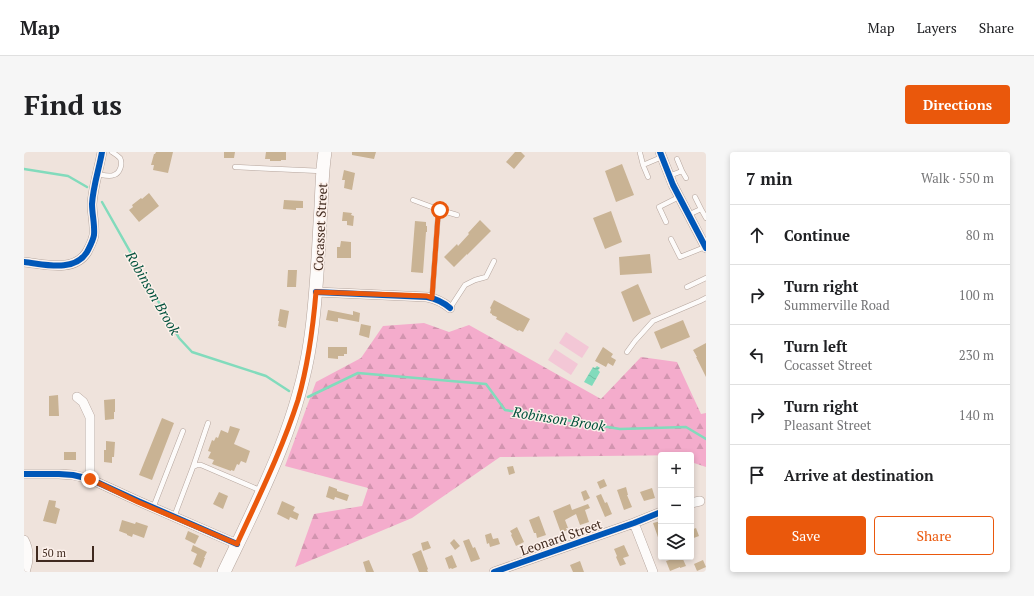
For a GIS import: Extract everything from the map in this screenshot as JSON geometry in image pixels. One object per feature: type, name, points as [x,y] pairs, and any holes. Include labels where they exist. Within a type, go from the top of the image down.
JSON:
[{"type":"main road","name":"Cocasset Street","points":[[224,572],[287,433],[299,394],[310,345],[316,292],[325,152]]},
{"type":"street","points":[[24,262],[58,266],[67,265],[76,262],[85,255],[91,245],[94,234],[92,202],[102,152]]},
{"type":"street","points":[[661,154],[672,185],[706,247]]},
{"type":"street","points":[[316,292],[427,296],[442,302],[450,308]]},
{"type":"street","points":[[77,397],[83,402],[90,417],[90,479]]},
{"type":"street","points":[[24,474],[59,474],[90,479],[237,544]]},
{"type":"street","name":"Leonard Street","points":[[494,572],[658,513]]},
{"type":"street","points":[[634,523],[653,572]]},
{"type":"street","points":[[24,540],[29,557],[25,572]]},
{"type":"lane","points":[[98,174],[111,176],[118,172],[121,168],[121,160],[112,152]]},
{"type":"lane","points":[[640,153],[648,177]]},
{"type":"lane","points":[[643,165],[661,154]]},
{"type":"lane","points":[[677,159],[686,178]]},
{"type":"lane","points":[[235,166],[323,171]]},
{"type":"lane","points":[[669,176],[682,171]]},
{"type":"lane","points":[[666,222],[659,208],[679,197]]},
{"type":"lane","points":[[695,197],[706,218]]},
{"type":"lane","points":[[413,200],[457,215]]},
{"type":"lane","points":[[688,215],[701,209]]},
{"type":"lane","points":[[432,298],[438,216],[440,210]]},
{"type":"lane","points":[[670,239],[680,257],[706,247]]},
{"type":"lane","points":[[450,308],[466,285],[475,280],[486,277],[494,261]]},
{"type":"lane","points":[[687,287],[706,278]]},
{"type":"lane","points":[[627,352],[653,321],[705,300]]},
{"type":"lane","points":[[174,517],[208,423]]},
{"type":"lane","points":[[153,508],[183,431]]},
{"type":"lane","points":[[193,467],[201,465],[262,491]]},
{"type":"green space","points":[[424,323],[449,332],[469,325],[601,399],[641,357],[677,362],[701,414],[706,413],[706,467],[694,463],[694,452],[658,452],[658,455],[500,457],[412,518],[295,567],[314,514],[362,506],[368,488],[285,466],[316,382],[361,358],[383,326]]},
{"type":"shaded area","points":[[566,332],[589,347],[582,358],[559,343]]},
{"type":"shaded area","points":[[555,349],[578,364],[571,375],[548,360]]},
{"type":"water","points":[[597,366],[600,368],[598,370],[600,372],[592,386],[584,382],[593,367],[595,368]]},
{"type":"building","points":[[156,152],[173,152],[168,173],[153,170],[154,165],[151,165]]},
{"type":"building","points":[[224,152],[235,152],[234,158],[224,158]]},
{"type":"building","points":[[266,152],[286,152],[286,160],[270,161],[270,159],[265,159]]},
{"type":"building","points":[[352,152],[376,152],[374,159],[352,155]]},
{"type":"building","points":[[515,152],[521,152],[525,156],[514,169],[506,162]]},
{"type":"building","points":[[622,164],[634,195],[616,202],[605,171]]},
{"type":"building","points":[[344,170],[355,173],[352,190],[344,188],[345,180],[342,180]]},
{"type":"building","points":[[149,193],[159,206],[139,222],[129,210],[133,207],[132,205]]},
{"type":"building","points":[[284,200],[303,201],[303,208],[296,208],[296,210],[283,209]]},
{"type":"building","points":[[611,211],[622,242],[605,249],[593,218]]},
{"type":"building","points":[[343,212],[352,213],[351,215],[354,216],[353,226],[347,225],[347,221],[342,221]]},
{"type":"building","points":[[480,220],[491,231],[454,267],[444,257],[457,244],[458,246]]},
{"type":"building","points":[[415,221],[426,222],[427,226],[423,273],[411,272]]},
{"type":"building","points":[[341,241],[351,242],[351,258],[337,258],[337,247],[340,247]]},
{"type":"building","points":[[650,254],[652,273],[620,275],[619,257]]},
{"type":"building","points":[[288,270],[297,270],[296,287],[287,287]]},
{"type":"building","points":[[638,284],[651,314],[633,322],[621,292]]},
{"type":"building","points":[[494,300],[530,319],[523,332],[518,331],[496,319],[497,317],[490,313],[490,308]]},
{"type":"building","points":[[280,309],[289,311],[286,328],[278,326]]},
{"type":"building","points":[[328,310],[353,315],[353,311],[360,313],[359,322],[338,318],[338,322],[326,320]]},
{"type":"building","points":[[683,320],[690,337],[661,349],[654,332]]},
{"type":"building","points":[[361,324],[371,326],[369,338],[359,335]]},
{"type":"building","points":[[706,343],[706,377],[693,350]]},
{"type":"building","points":[[328,347],[347,347],[347,354],[344,354],[344,356],[338,356],[338,359],[328,358]]},
{"type":"building","points":[[603,347],[613,354],[611,357],[616,360],[613,366],[608,363],[606,367],[595,361]]},
{"type":"building","points":[[58,395],[59,416],[49,416],[49,396]]},
{"type":"building","points":[[115,399],[114,419],[105,420],[104,400]]},
{"type":"building","points":[[162,418],[174,423],[152,480],[139,475]]},
{"type":"building","points":[[230,426],[240,429],[234,444],[250,451],[246,463],[241,461],[239,465],[237,464],[234,471],[212,464],[214,460],[208,458],[211,452],[208,451],[212,440],[214,441],[216,437],[218,438],[221,430],[228,433]]},
{"type":"building","points":[[106,441],[115,442],[112,463],[104,462]]},
{"type":"building","points":[[64,452],[76,452],[76,460],[64,460]]},
{"type":"building","points":[[513,466],[515,473],[509,475],[507,467]]},
{"type":"building","points":[[604,479],[607,486],[600,489],[597,482]]},
{"type":"building","points":[[329,486],[337,489],[337,491],[349,495],[347,501],[335,497],[334,500],[326,497]]},
{"type":"building","points":[[626,487],[627,495],[632,507],[624,510],[617,490]]},
{"type":"building","points":[[652,488],[655,498],[644,501],[640,492]]},
{"type":"building","points":[[586,490],[590,498],[584,501],[581,492]]},
{"type":"building","points":[[219,492],[228,496],[223,509],[213,504]]},
{"type":"building","points":[[601,494],[605,503],[607,502],[612,514],[605,517],[596,496]]},
{"type":"building","points":[[49,500],[56,501],[55,507],[60,509],[56,524],[43,521]]},
{"type":"building","points":[[282,501],[295,507],[293,511],[299,514],[297,520],[290,517],[289,520],[277,514]]},
{"type":"building","points":[[570,504],[572,510],[588,504],[590,508],[585,510],[589,522],[580,525],[576,514],[565,520],[568,528],[561,533],[553,511]]},
{"type":"building","points":[[539,516],[546,535],[537,538],[529,520]]},
{"type":"building","points":[[122,520],[148,526],[144,538],[133,534],[132,537],[119,531]]},
{"type":"building","points":[[658,522],[658,537],[653,523]]},
{"type":"building","points":[[517,527],[524,542],[516,546],[510,531]]},
{"type":"building","points":[[696,528],[699,536],[694,538],[694,529]]},
{"type":"building","points":[[188,531],[199,536],[195,544],[185,539]]},
{"type":"building","points":[[491,533],[493,539],[498,538],[500,544],[490,547],[489,543],[487,544],[485,535]]},
{"type":"building","points":[[454,539],[460,546],[455,550],[450,543]]},
{"type":"building","points":[[469,539],[473,548],[475,547],[480,559],[471,562],[463,541]]},
{"type":"building","points":[[428,541],[431,548],[423,551],[421,543]]},
{"type":"building","points":[[193,545],[207,552],[201,568],[193,564],[197,554],[191,551]]},
{"type":"building","points":[[624,545],[629,556],[623,558],[626,564],[620,566],[614,549]]},
{"type":"building","points":[[421,550],[428,572],[419,572],[412,554]]},
{"type":"building","points":[[452,555],[457,567],[449,569],[445,558]]},
{"type":"building","points":[[369,560],[374,572],[366,572],[363,562]]},
{"type":"building","points":[[683,560],[686,566],[670,571],[666,561]]},
{"type":"building","points":[[703,560],[706,567],[697,571],[694,564]]},
{"type":"building","points":[[580,561],[584,572],[573,572],[570,565]]},
{"type":"waterway","name":"Robinson Brook","points":[[24,169],[68,176],[87,187]]},
{"type":"waterway","name":"Robinson Brook","points":[[102,202],[179,338],[192,352],[266,376],[289,391]]},
{"type":"waterway","name":"Robinson Brook","points":[[308,397],[358,373],[486,384],[505,410],[620,429],[686,427],[706,439]]},
{"type":"cycle path","points":[[24,262],[58,266],[67,265],[81,259],[87,252],[94,235],[92,204],[102,152]]},
{"type":"cycle path","points":[[660,152],[673,185],[706,248]]},
{"type":"cycle path","points":[[316,292],[427,297],[440,301],[450,308]]},
{"type":"cycle path","points":[[24,474],[73,475],[90,479],[237,544]]},
{"type":"cycle path","points":[[494,572],[658,513]]},
{"type":"route","points":[[90,479],[138,502],[237,544],[287,433],[298,400],[310,345],[316,292],[427,296],[432,298],[438,216],[440,210]]}]
